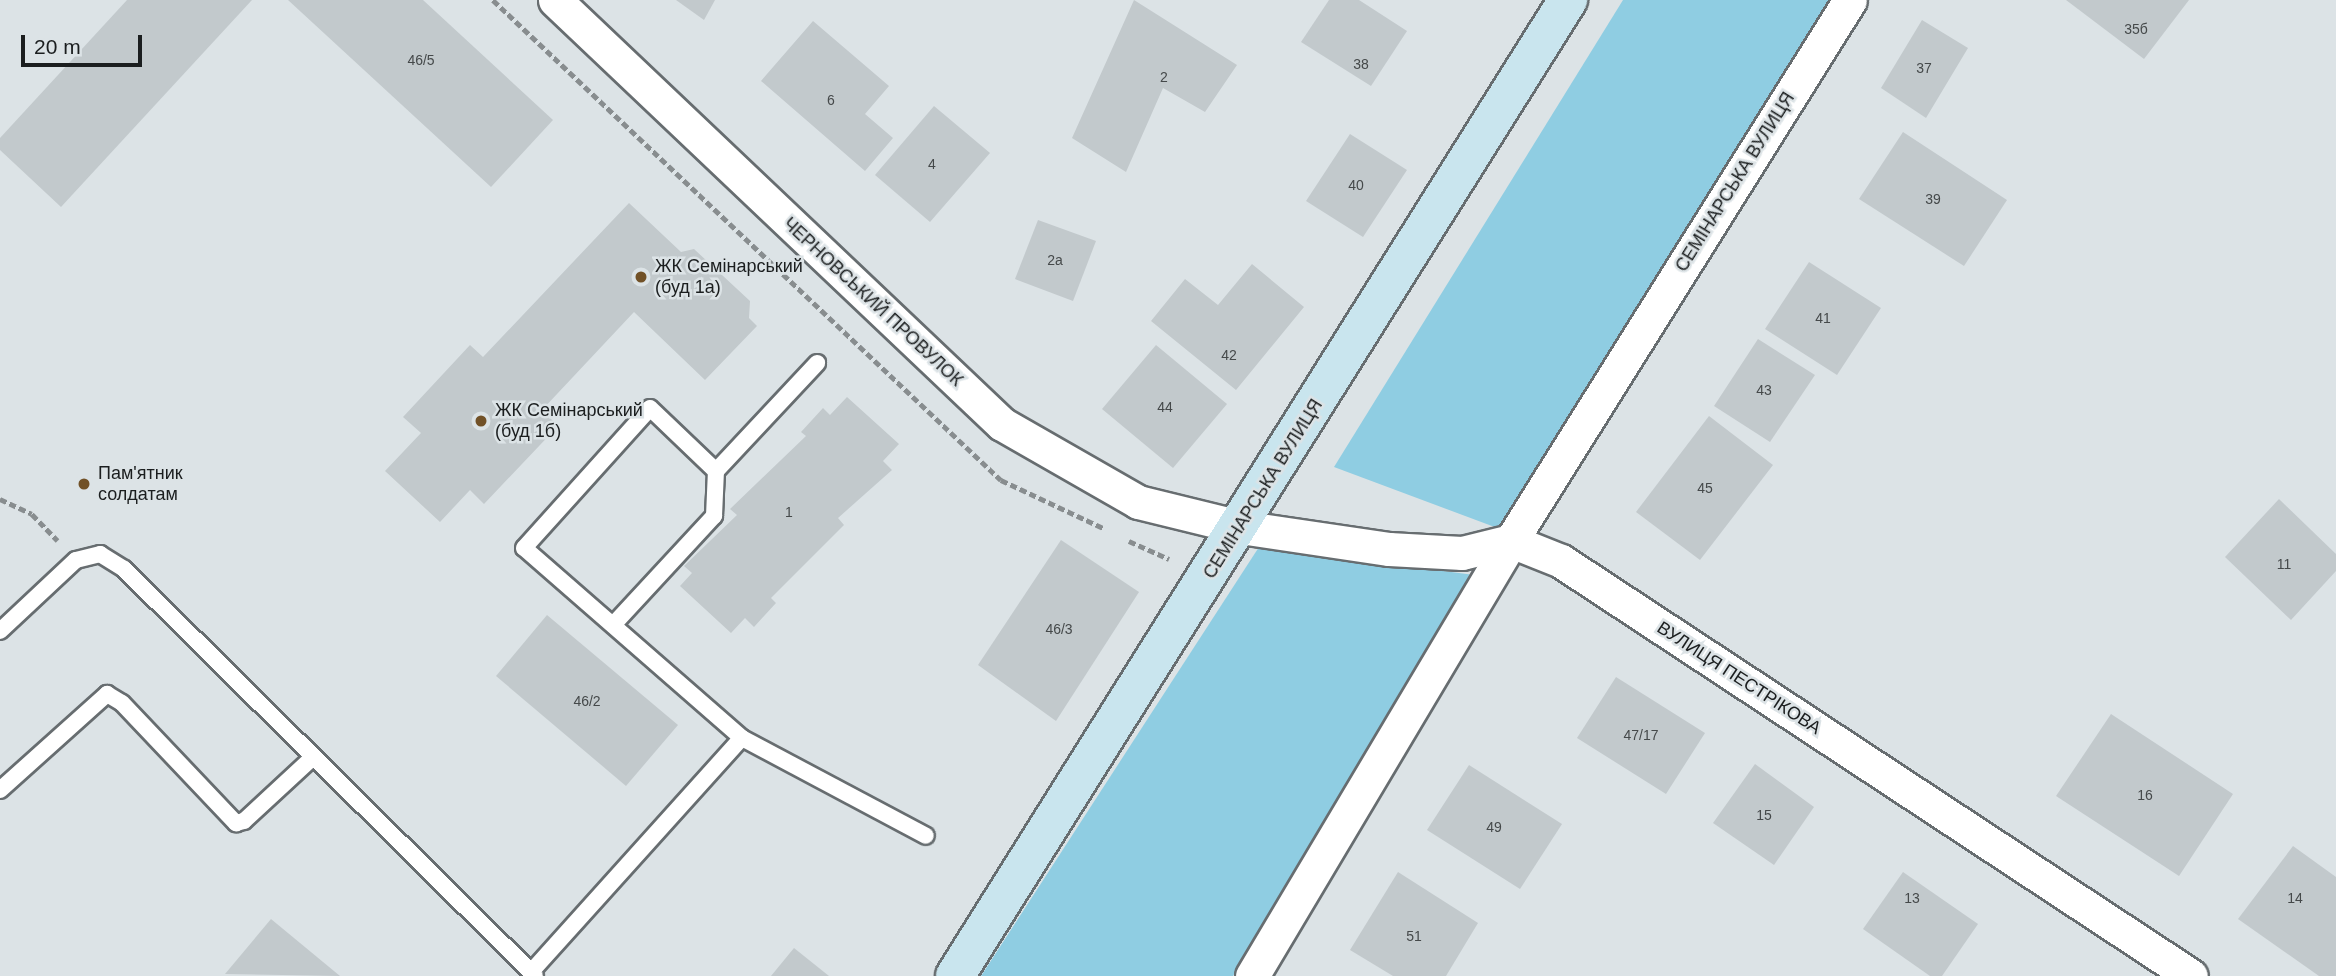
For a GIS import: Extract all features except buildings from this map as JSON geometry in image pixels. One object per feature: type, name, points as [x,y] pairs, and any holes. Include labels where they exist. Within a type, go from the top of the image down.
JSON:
[{"type":"main road","name":"СЕМІНАРСЬКА ВУЛИЦЯ","points":[[955,976],[1240,527],[1568,0]]},
{"type":"street","name":"ЧЕРНОВСЬКИЙ ПРОВУЛОК","points":[[555,0],[1002,424],[1138,502],[1240,527]]},
{"type":"street","name":"СЕМІНАРСЬКА ВУЛИЦЯ","points":[[1252,976],[1511,541],[1850,0]]},
{"type":"street","points":[[1240,527],[1450,552],[1511,541]]},
{"type":"street","name":"ВУЛИЦЯ ПЕСТРІКОВА","points":[[1511,541],[1561,561],[2191,976]]},
{"type":"lane","points":[[613,625],[714,516],[716,471],[817,363]]},
{"type":"lane","points":[[716,471],[650,408],[524,548],[742,738],[926,836]]},
{"type":"lane","points":[[0,631],[76,560],[100,554],[124,569],[533,974],[742,738]]},
{"type":"lane","points":[[0,790],[107,694],[122,703],[236,823],[244,821],[312,758]]},
{"type":"path","points":[[0,499],[32,514],[76,560]]},
{"type":"shaded area","points":[[1623,0],[1833,0],[1500,529],[1334,467]]},
{"type":"shaded area","points":[[1259,547],[1482,576],[1233,976],[981,976]]},
{"type":"place","name":"ЖК Семінарський (буд 1а)","points":[[641,277]]},
{"type":"place","name":"ЖК Семінарський (буд 1б)","points":[[481,421]]},
{"type":"place","name":"Пам'ятник солдатам","points":[[84,484]]}]
